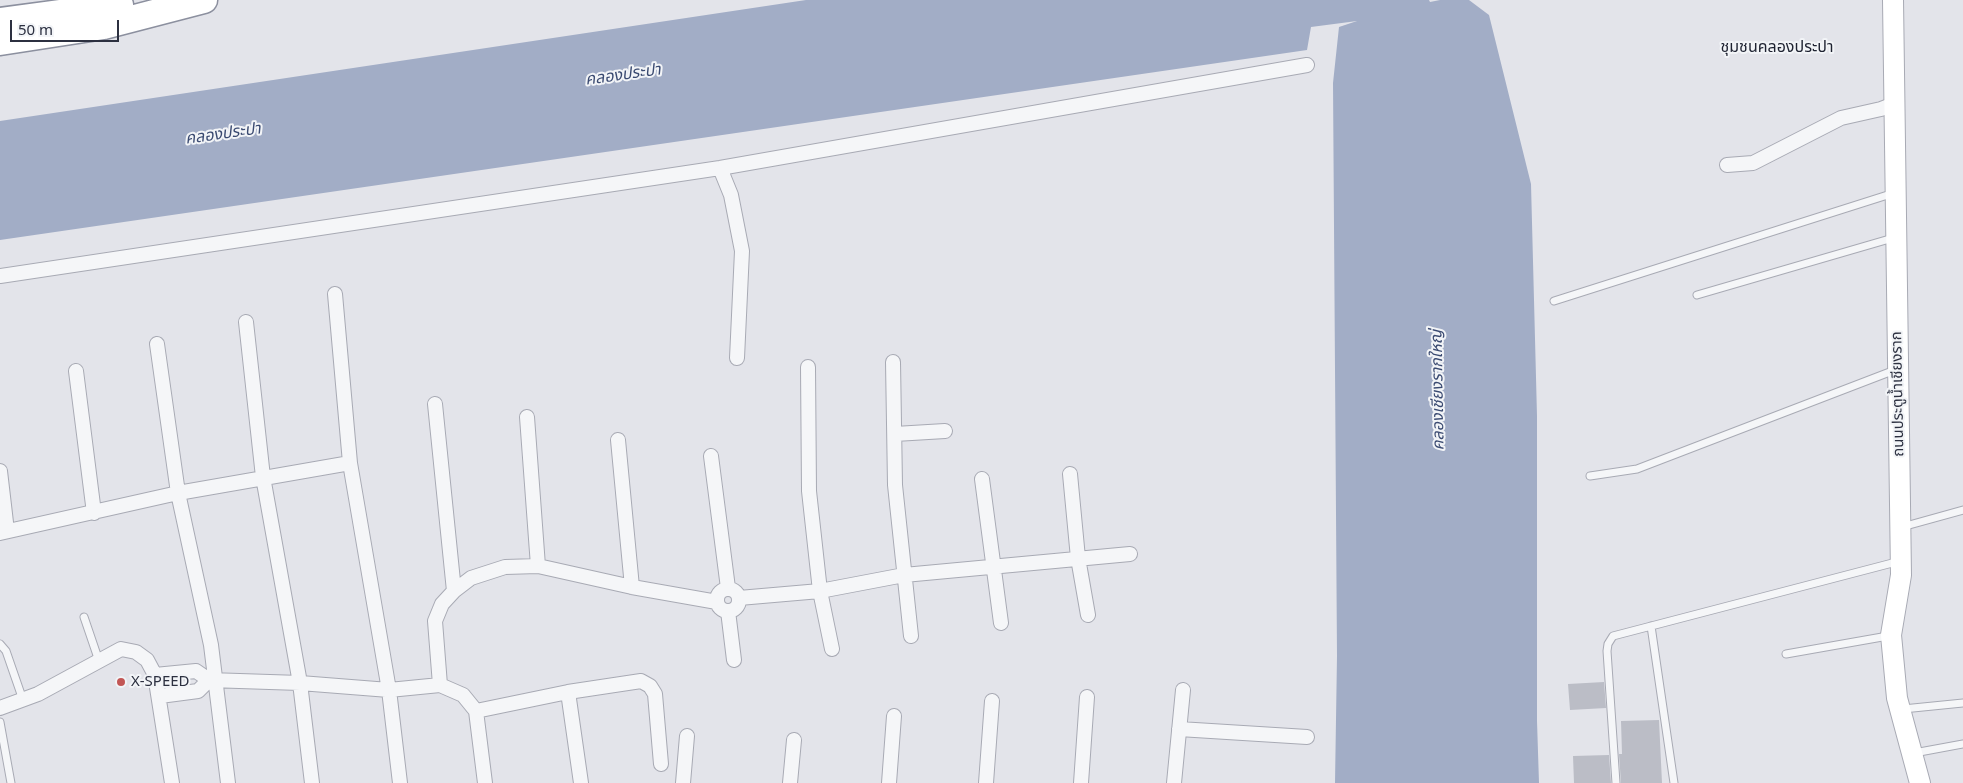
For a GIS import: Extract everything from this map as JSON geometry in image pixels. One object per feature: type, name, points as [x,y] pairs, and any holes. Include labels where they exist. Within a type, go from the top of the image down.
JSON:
[{"type":"highway","points":[[0,21],[160,0]]},
{"type":"highway","points":[[0,42],[104,26],[204,0]]},
{"type":"street","name":"ถนนประตูน้ำเชียงราก","points":[[1893,0],[1901,575],[1891,635],[1894,673],[1900,709],[1920,783]]},
{"type":"street","points":[[0,276],[720,168],[1307,65]]},
{"type":"street","points":[[1727,165],[1753,163],[1825,124],[1894,104]]},
{"type":"street","points":[[720,168],[731,194],[742,251],[737,358]]},
{"type":"street","points":[[335,294],[350,463],[389,690],[400,783]]},
{"type":"street","points":[[246,322],[263,477],[300,682],[312,783]]},
{"type":"street","points":[[157,344],[178,493],[211,645],[213,680],[218,703],[228,783]]},
{"type":"street","points":[[893,362],[895,485],[911,636]]},
{"type":"street","points":[[808,368],[809,491],[820,591],[832,649]]},
{"type":"street","points":[[76,372],[94,513]]},
{"type":"street","points":[[435,404],[454,591]]},
{"type":"street","points":[[527,417],[538,566]]},
{"type":"street","points":[[895,434],[945,431]]},
{"type":"street","points":[[618,440],[632,587]]},
{"type":"street","points":[[712,456],[728,588]]},
{"type":"street","points":[[0,471],[4,532],[178,493],[350,463]]},
{"type":"street","points":[[1070,474],[1078,558],[1088,615]]},
{"type":"street","points":[[982,479],[1001,623]]},
{"type":"street","points":[[739,598],[820,591],[904,575],[1130,554]]},
{"type":"street","points":[[440,685],[435,620],[442,604],[454,591],[471,578],[505,567],[538,566],[632,587],[716,602]]},
{"type":"street","points":[[728,588],[735,591],[739,598],[738,606],[728,611],[720,609],[716,602],[716,598],[721,591],[728,588]]},
{"type":"street","points":[[728,611],[734,660]]},
{"type":"street","points":[[0,708],[38,694],[120,649],[136,652],[148,660],[155,675],[160,696],[172,783]]},
{"type":"street","points":[[155,675],[196,671],[213,680],[300,682],[389,690],[440,685],[463,695],[476,711],[485,783]]},
{"type":"street","points":[[160,696],[198,691],[213,680]]},
{"type":"street","points":[[476,711],[568,692],[641,681],[650,686],[655,694],[661,764]]},
{"type":"street","points":[[1174,783],[1183,690]]},
{"type":"street","points":[[568,692],[581,783]]},
{"type":"street","points":[[1081,783],[1087,697]]},
{"type":"street","points":[[986,783],[992,701]]},
{"type":"street","points":[[889,783],[894,716]]},
{"type":"street","points":[[1179,729],[1307,737]]},
{"type":"street","points":[[684,783],[687,736]]},
{"type":"street","points":[[790,783],[794,740]]},
{"type":"lane","points":[[1554,302],[1896,193]]},
{"type":"lane","points":[[1696,295],[1896,237]]},
{"type":"lane","points":[[1590,476],[1637,469],[1898,369]]},
{"type":"lane","points":[[1899,528],[1963,510]]},
{"type":"lane","points":[[1616,783],[1608,644],[1613,636],[1900,561]]},
{"type":"lane","points":[[84,616],[99,661]]},
{"type":"lane","points":[[1651,626],[1674,783]]},
{"type":"lane","points":[[1786,654],[1891,635]]},
{"type":"lane","points":[[0,644],[6,651],[23,700]]},
{"type":"lane","points":[[1900,709],[1963,703]]},
{"type":"lane","points":[[0,722],[11,783]]},
{"type":"lane","points":[[1911,754],[1963,744]]},
{"type":"water","points":[[806,0],[1429,0],[1430,2],[1469,0],[1489,15],[1531,184],[1537,416],[1537,721],[1539,783],[1335,783],[1337,656],[1333,83],[1339,27],[1357,21],[1311,27],[1307,50],[0,240],[0,121]]},
{"type":"building","points":[[1604,682],[1606,708],[1570,710],[1568,684]]},
{"type":"building","points":[[1659,720],[1662,783],[1621,783],[1619,754],[1622,754],[1621,721]]},
{"type":"building","points":[[1609,755],[1611,783],[1574,783],[1573,756]]},
{"type":"place","name":"X-SPEED","points":[[121,682]]},
{"type":"district","name":"ชุมชนคลองประปา","points":[[1777,47]]},
{"type":"water label","name":"คลองประปา","points":[[623,75]]},
{"type":"water label","name":"คลองประปา","points":[[223,134]]},
{"type":"water label","name":"คลองเชียงรากใหญ่","points":[[1438,390]]}]
